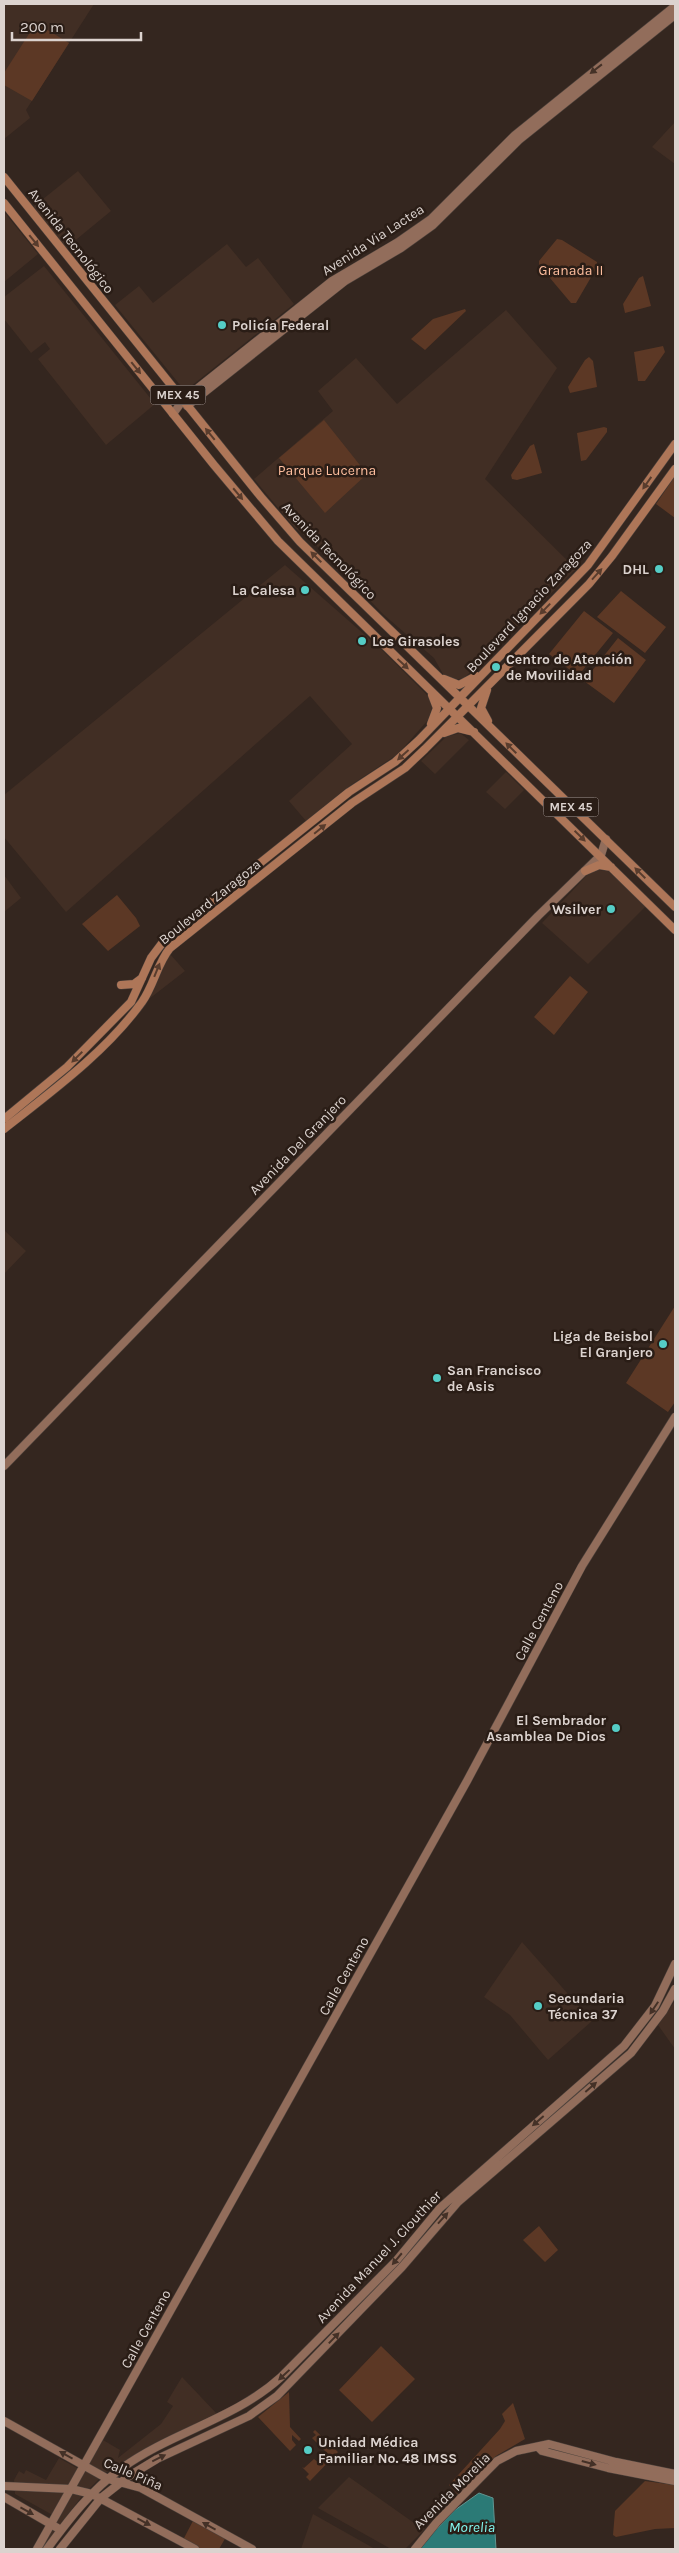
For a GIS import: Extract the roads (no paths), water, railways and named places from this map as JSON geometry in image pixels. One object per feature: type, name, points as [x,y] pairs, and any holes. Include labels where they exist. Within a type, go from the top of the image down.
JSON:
[{"type":"main road","name":"Avenida Via Lactea","points":[[173,414],[332,281],[398,242],[431,219],[509,141],[675,6]]},
{"type":"main road","name":"Avenida Via Lactea","points":[[185,403],[345,281],[401,248],[433,225],[519,140],[675,15]]},
{"type":"main road","name":"Avenida Tecnológico","points":[[4,177],[280,520],[376,618],[675,907]]},
{"type":"main road","name":"Avenida Tecnológico","points":[[4,203],[266,528],[338,601],[475,732],[675,930]]},
{"type":"main road","name":"Boulevard Ignacio Zaragoza","points":[[450,709],[480,675],[592,560],[675,444]]},
{"type":"main road","name":"Boulevard Ignacio Zaragoza","points":[[458,716],[603,568],[675,469]]},
{"type":"main road","points":[[338,601],[354,610],[362,604]]},
{"type":"main road","points":[[364,626],[367,617],[376,618]]},
{"type":"main road","points":[[432,672],[456,685],[480,675]]},
{"type":"main road","points":[[490,684],[483,699],[482,708],[498,735]]},
{"type":"main road","points":[[424,735],[436,713],[435,700],[429,689]]},
{"type":"main road","name":"Boulevard Zaragoza","points":[[4,1118],[67,1067],[131,1002],[151,958],[166,938],[349,792],[398,760],[450,709]]},
{"type":"main road","name":"Boulevard Zaragoza","points":[[4,1129],[72,1076],[134,1013],[150,989],[163,957],[175,943],[352,803],[405,768],[458,716]]},
{"type":"main road","points":[[434,740],[452,729],[475,732]]},
{"type":"main road","points":[[520,777],[528,774],[530,767]]},
{"type":"main road","points":[[532,789],[534,783],[542,780]]},
{"type":"main road","name":"Avenida Del Granjero","points":[[4,1466],[600,856],[606,839]]},
{"type":"main road","points":[[584,871],[599,865],[612,868]]},
{"type":"main road","points":[[121,985],[134,984],[144,976]]},
{"type":"main road","name":"Calle Centeno","points":[[37,2549],[458,1797],[582,1566],[675,1417]]},
{"type":"main road","name":"Avenida Manuel J. Clouthier","points":[[97,2496],[108,2479],[143,2455],[240,2407],[264,2392],[281,2377],[396,2261],[440,2208],[624,2046],[655,2006],[675,1964]]},
{"type":"main road","name":"Avenida Manuel J. Clouthier","points":[[47,2549],[61,2530],[97,2496],[136,2471],[249,2416],[277,2396],[402,2267],[458,2202],[631,2053],[658,2019],[675,1989]]},
{"type":"main road","name":"Calle Piña","points":[[4,2420],[108,2479],[141,2488],[252,2549]]},
{"type":"main road","name":"Avenida Morelia","points":[[415,2549],[437,2522],[497,2461],[516,2451],[549,2444],[633,2467],[675,2474]]},
{"type":"main road","points":[[538,2447],[542,2451],[608,2468],[675,2481]]},
{"type":"main road","points":[[129,2476],[129,2468],[143,2455]]},
{"type":"main road","points":[[136,2471],[141,2488]]},
{"type":"main road","points":[[61,2530],[6,2499],[7,2486],[71,2488],[97,2496],[195,2549]]},
{"type":"main road","points":[[60,2549],[75,2523],[97,2496]]},
{"type":"water","name":"Morelia","points":[[479,2493],[493,2498],[496,2549],[420,2549],[423,2543],[455,2510]]},
{"type":"place","name":"Policía Federal","points":[[222,325]]},
{"type":"place","name":"DHL","points":[[659,569]]},
{"type":"place","name":"La Calesa","points":[[305,590]]},
{"type":"place","name":"Los Girasoles","points":[[362,641]]},
{"type":"place","name":"Centro de Atención de Movilidad","points":[[496,667]]},
{"type":"place","name":"Wsilver","points":[[611,909]]},
{"type":"place","name":"Liga de Beisbol El Granjero","points":[[663,1344]]},
{"type":"place","name":"San Francisco de Asis","points":[[437,1378]]},
{"type":"place","name":"El Sembrador Asamblea De Dios","points":[[616,1728]]},
{"type":"place","name":"Secundaria Técnica 37","points":[[538,2006]]},
{"type":"place","name":"Unidad Médica Familiar No. 48 IMSS","points":[[308,2450]]},
{"type":"park label","name":"Granada II","points":[[571,270]]},
{"type":"park label","name":"Parque Lucerna","points":[[327,470]]}]
